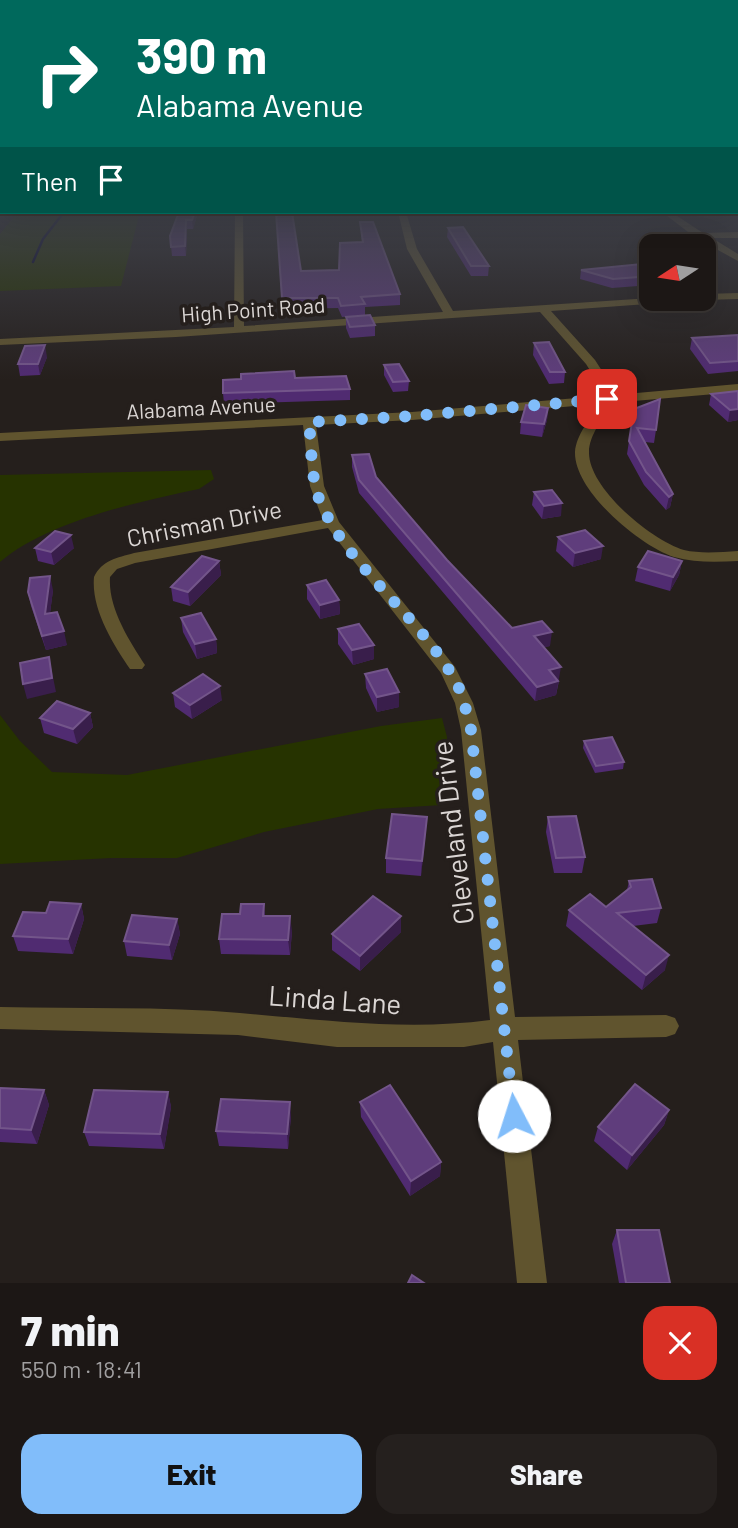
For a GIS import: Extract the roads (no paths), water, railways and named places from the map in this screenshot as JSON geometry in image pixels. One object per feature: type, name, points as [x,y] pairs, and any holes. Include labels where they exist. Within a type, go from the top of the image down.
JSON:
[{"type":"street","points":[[239,260],[239,329]]},
{"type":"street","points":[[418,260],[450,314]]},
{"type":"street","points":[[716,297],[738,296]]},
{"type":"street","name":"High Point Road","points":[[0,342],[239,329],[639,301]]},
{"type":"street","points":[[544,308],[596,370],[609,391],[582,451],[588,474],[610,503],[634,528],[664,548],[680,553],[738,556]]},
{"type":"street","name":"Alabama Avenue","points":[[0,437],[412,416],[738,388]]},
{"type":"street","name":"Cleveland Drive","points":[[309,422],[314,479],[322,505],[332,523],[458,685],[471,730],[532,1283]]},
{"type":"street","name":"Chrisman Drive","points":[[136,665],[123,648],[103,591],[102,576],[108,568],[134,558],[332,523]]},
{"type":"street","name":"Linda Lane","points":[[0,1018],[238,1024],[337,1035],[391,1036],[464,1035],[506,1029],[666,1026]]}]
